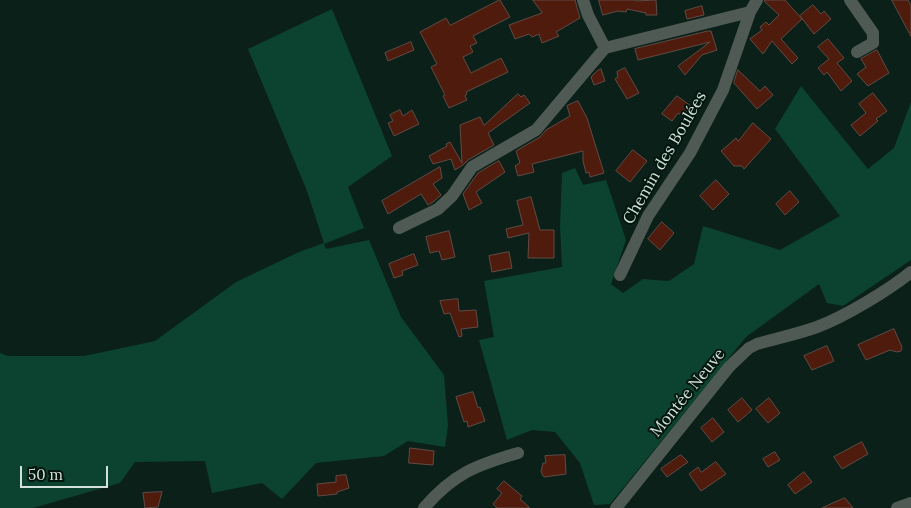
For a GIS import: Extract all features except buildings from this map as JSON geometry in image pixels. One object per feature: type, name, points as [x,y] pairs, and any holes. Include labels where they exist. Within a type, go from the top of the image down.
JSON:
[{"type":"street","points":[[583,0],[588,15],[605,48]]},
{"type":"street","name":"Chemin des Boulées","points":[[620,275],[648,216],[690,153],[723,90],[750,12],[757,0]]},
{"type":"street","points":[[850,0],[873,33],[873,43],[857,52]]},
{"type":"street","points":[[399,228],[438,209],[452,196],[472,167],[536,130],[605,48],[750,12]]},
{"type":"street","name":"Montée Neuve","points":[[616,508],[729,367],[749,348],[818,327],[851,310],[911,272]]},
{"type":"street","points":[[424,508],[438,492],[461,474],[486,462],[518,453]]},
{"type":"street","points":[[897,508],[911,503]]},
{"type":"green space","points":[[332,9],[392,156],[348,187],[364,228],[324,244],[326,249],[369,240],[401,317],[444,375],[448,425],[445,447],[408,441],[384,456],[316,463],[282,499],[262,483],[212,493],[205,461],[135,462],[120,483],[33,508],[0,508],[0,353],[8,356],[84,356],[155,341],[236,282],[299,252],[324,243],[307,191],[248,49]]},
{"type":"green space","points":[[801,86],[868,169],[894,148],[911,102],[911,260],[843,306],[827,303],[819,284],[746,337],[610,504],[594,505],[580,463],[555,432],[532,430],[507,440],[479,340],[494,337],[484,281],[562,267],[560,226],[562,173],[575,168],[583,185],[606,180],[626,240],[611,284],[623,293],[643,279],[669,281],[694,264],[703,226],[780,250],[840,216],[775,129]]}]
